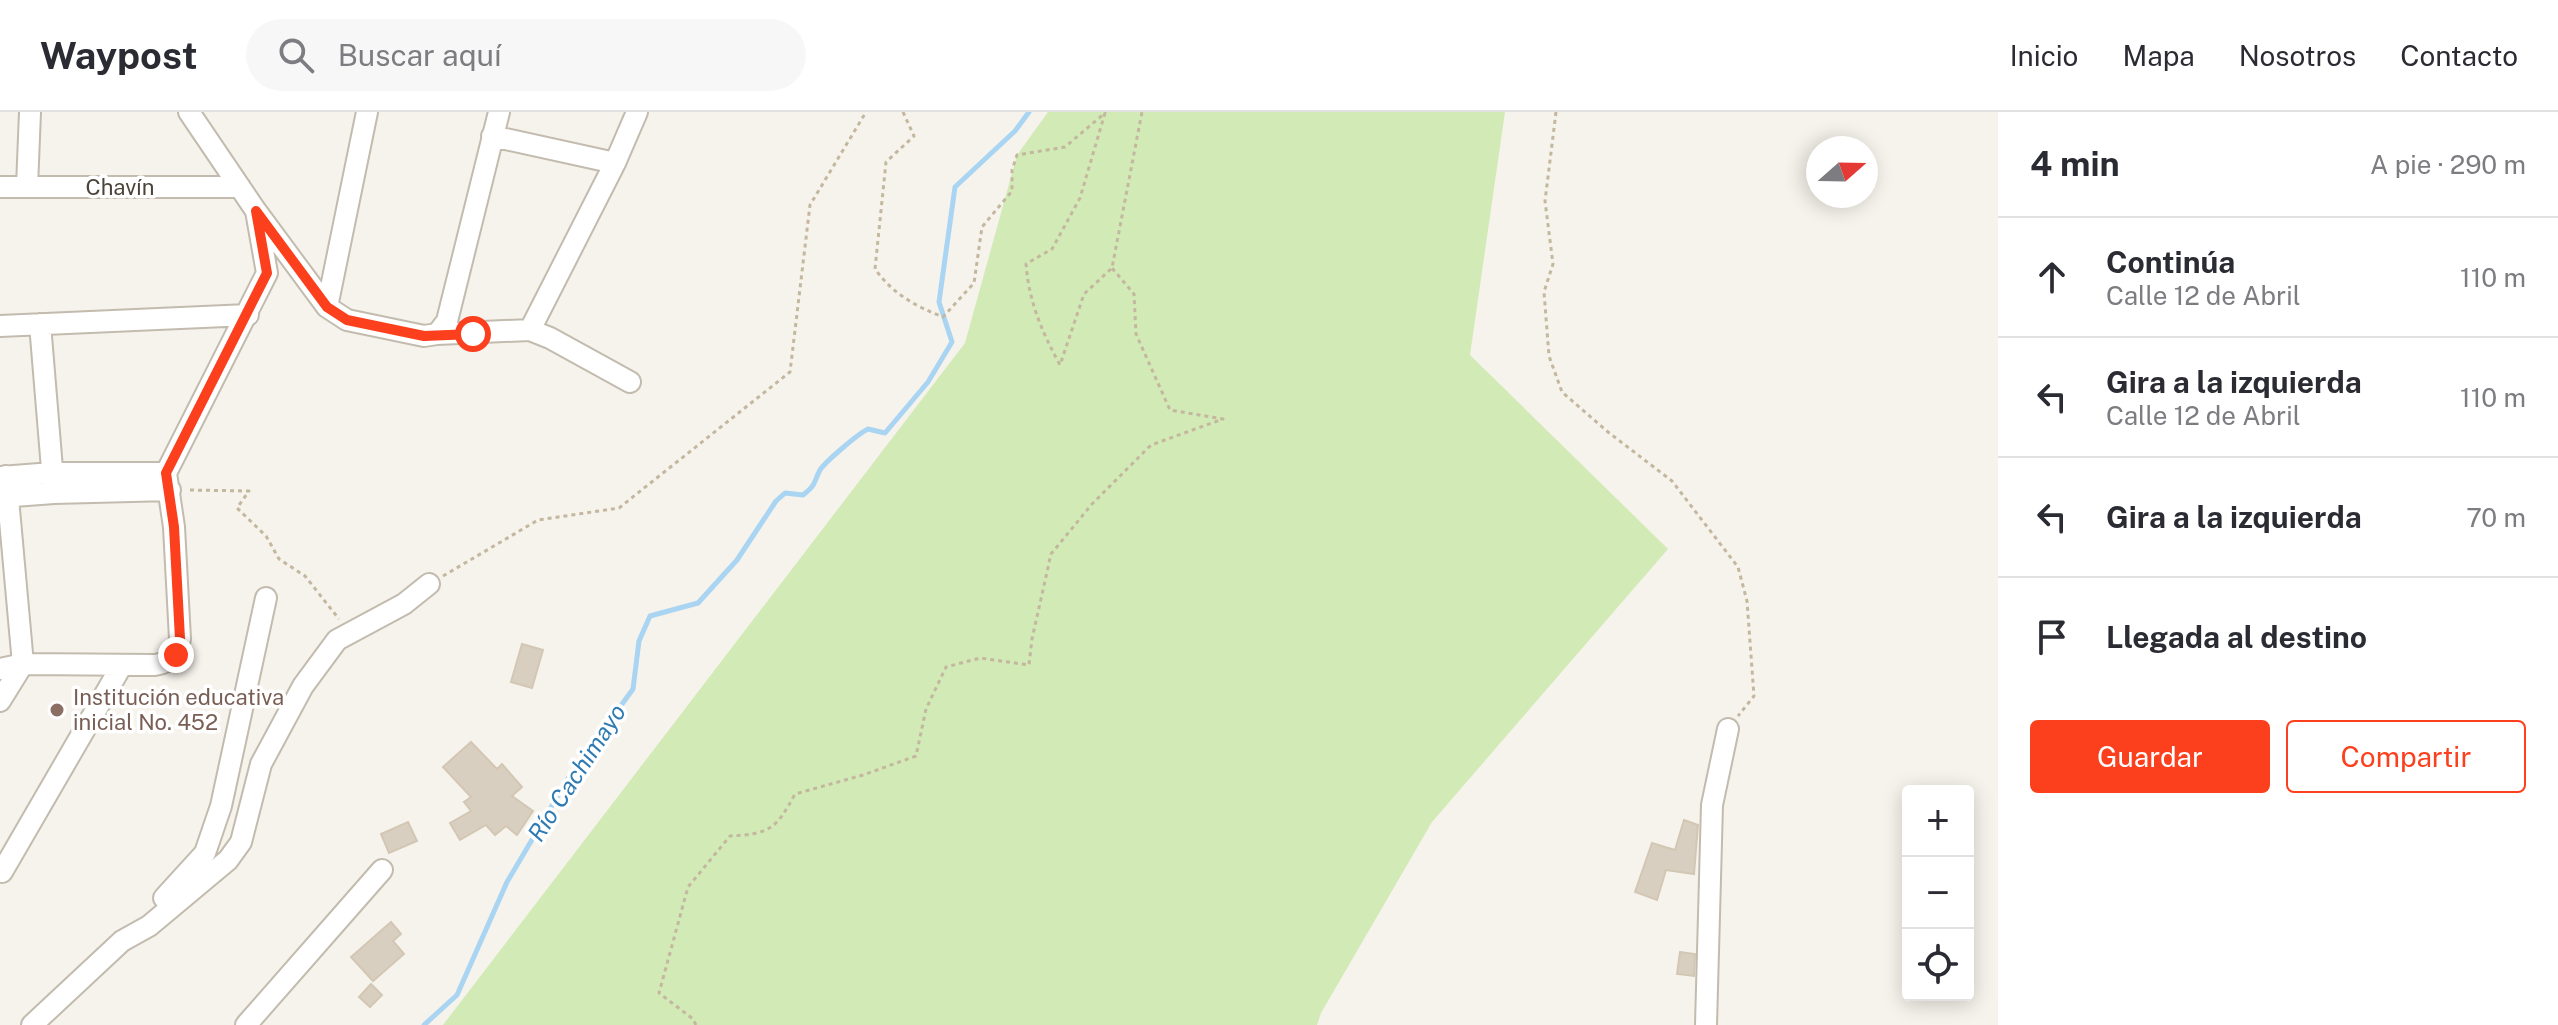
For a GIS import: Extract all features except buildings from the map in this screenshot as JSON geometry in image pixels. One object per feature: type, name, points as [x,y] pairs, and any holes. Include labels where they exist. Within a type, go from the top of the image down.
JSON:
[{"type":"street","points":[[27,187],[30,112]]},
{"type":"street","points":[[189,112],[256,211],[327,307],[347,320],[424,336],[530,330],[630,382]]},
{"type":"street","points":[[327,307],[367,112]]},
{"type":"street","points":[[437,334],[447,321],[499,112]]},
{"type":"street","points":[[530,330],[615,163],[637,112]]},
{"type":"street","points":[[492,136],[615,163]]},
{"type":"street","name":"Chavín","points":[[0,187],[240,187]]},
{"type":"street","points":[[0,669],[23,664],[168,662],[176,655],[180,639],[168,481],[267,273],[256,211]]},
{"type":"street","points":[[0,326],[248,315]]},
{"type":"street","points":[[40,324],[53,483]]},
{"type":"street","points":[[0,701],[23,664],[3,487],[168,481]]},
{"type":"street","points":[[122,941],[160,916],[228,860],[241,842],[261,764],[303,686],[337,640],[404,604],[429,584]]},
{"type":"street","points":[[32,1025],[122,941],[205,853],[221,806],[266,598]]},
{"type":"street","points":[[2,872],[122,665]]},
{"type":"street","points":[[1706,1025],[1712,805],[1728,729]]},
{"type":"street","points":[[246,1025],[382,870]]},
{"type":"path","points":[[429,584],[538,520],[619,508],[790,372],[810,205],[866,112]]},
{"type":"path","points":[[903,112],[914,136],[886,162],[875,269],[888,287],[917,307],[943,317],[974,283],[982,227],[1012,191],[1012,170],[1017,155],[1065,147],[1105,113],[1080,198],[1052,249],[1026,264],[1034,312],[1060,365],[1084,294],[1112,268],[1142,112]]},
{"type":"path","points":[[1556,112],[1545,201],[1553,264],[1544,292],[1549,356],[1562,392],[1672,481],[1738,567],[1747,601],[1754,696],[1728,729]]},
{"type":"path","points":[[696,1025],[693,1019],[659,993],[688,887],[702,867],[730,836],[760,835],[782,817],[795,794],[916,756],[926,709],[946,667],[980,658],[1029,665],[1051,554],[1092,504],[1151,445],[1223,419],[1170,410],[1136,334],[1134,294],[1112,268]]},
{"type":"path","points":[[168,481],[249,491],[237,508],[266,536],[279,559],[305,576],[349,632]]},
{"type":"green space","points":[[1048,112],[1505,112],[1470,355],[1668,549],[1432,822],[1321,1013],[1317,1025],[443,1025],[965,343],[1017,155]]},
{"type":"waterway","name":"Río Cachimayo","points":[[424,1025],[457,995],[507,882],[569,777],[633,689],[639,641],[650,616],[698,603],[737,560],[776,501],[785,493],[803,495],[813,486],[823,466],[868,429],[885,433],[928,382],[952,342],[939,302],[955,187],[1015,131],[1029,112]]},
{"type":"place","name":"Institución educativa inicial No. 452","points":[[57,710]]},
{"type":"route","points":[[176,655],[180,639],[174,527],[166,473],[267,273],[256,211],[327,307],[347,320],[424,336],[473,334]]}]
